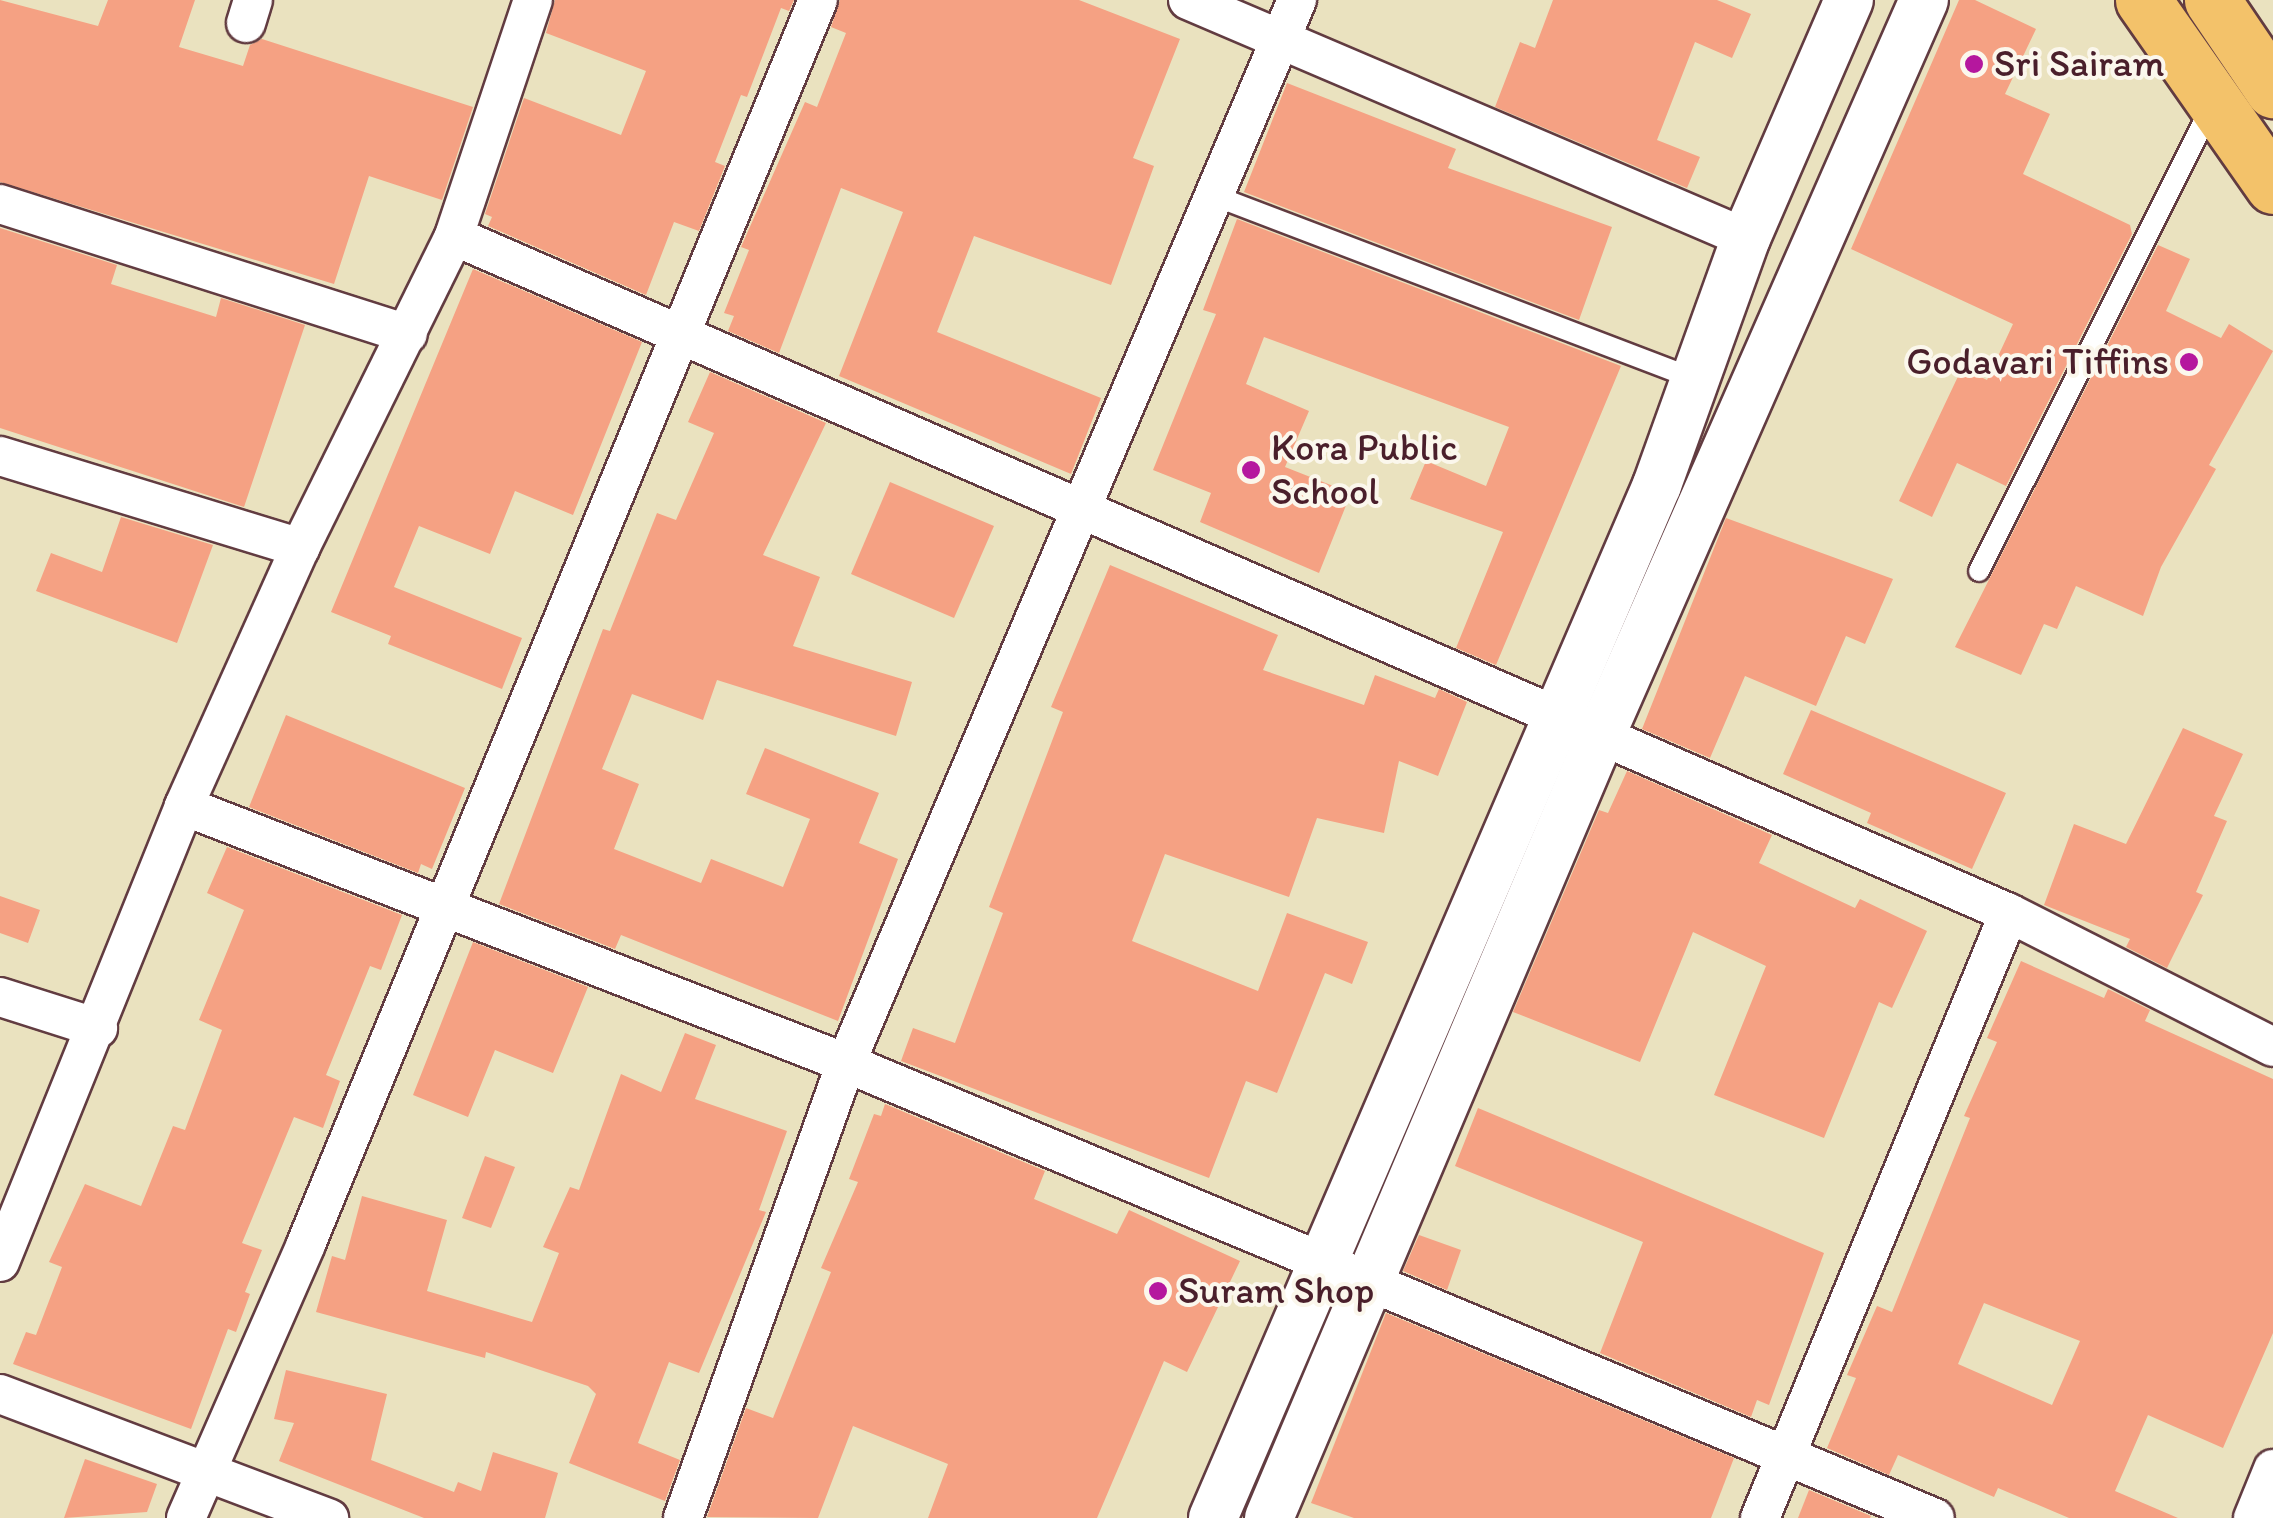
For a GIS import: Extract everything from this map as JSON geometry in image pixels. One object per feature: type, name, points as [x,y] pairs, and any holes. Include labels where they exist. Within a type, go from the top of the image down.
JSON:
[{"type":"highway","points":[[2143,0],[2273,186]]},
{"type":"highway","points":[[2212,0],[2273,90]]},
{"type":"street","points":[[0,1262],[98,1028],[184,806],[300,548],[454,236],[533,0]]},
{"type":"street","points":[[186,1518],[444,911],[677,335],[818,0]]},
{"type":"street","points":[[1188,0],[1283,36],[1746,238]]},
{"type":"street","points":[[684,1518],[846,1063],[1297,0]]},
{"type":"street","points":[[1270,1518],[1598,739],[1924,0]]},
{"type":"street","points":[[1213,1518],[1552,716],[1656,485],[1746,238],[1842,17],[1898,60]]},
{"type":"street","points":[[0,204],[408,334]]},
{"type":"street","points":[[454,236],[1598,739],[2009,913],[2273,1048]]},
{"type":"street","points":[[0,456],[300,548]]},
{"type":"street","points":[[184,806],[444,911],[846,1063],[1936,1518]]},
{"type":"street","points":[[1760,1518],[2009,913]]},
{"type":"street","points":[[0,997],[98,1028]]},
{"type":"street","points":[[0,1394],[329,1518]]},
{"type":"street","points":[[2253,1518],[2273,1469]]},
{"type":"lane","points":[[1979,571],[2214,102]]},
{"type":"lane","points":[[1215,196],[1695,379]]},
{"type":"building","points":[[0,0],[98,26],[108,0],[195,0],[179,47],[243,66],[250,45],[262,39],[473,107],[442,200],[369,176],[334,284],[0,182]]},
{"type":"building","points":[[555,0],[794,0],[789,11],[781,8],[747,97],[741,95],[715,162],[725,166],[699,231],[674,222],[646,295],[488,226],[492,217],[485,214],[524,98],[621,135],[646,71],[546,33]]},
{"type":"building","points":[[840,0],[1079,0],[1180,39],[1133,158],[1154,166],[1111,285],[974,236],[937,332],[1101,398],[1071,474],[839,376],[903,212],[841,188],[779,353],[728,331],[734,316],[724,313],[749,250],[741,247],[805,102],[817,107],[846,33],[831,27]]},
{"type":"building","points":[[1553,0],[1717,0],[1751,14],[1732,58],[1695,42],[1657,140],[1700,157],[1687,188],[1495,107],[1520,42],[1535,48]]},
{"type":"building","points":[[1959,0],[1975,0],[2036,29],[2005,94],[2050,114],[2023,174],[2130,225],[2132,234],[2006,486],[1957,463],[1932,517],[1899,501],[1962,368],[1987,380],[2013,324],[1851,249]]},
{"type":"building","points":[[1287,83],[1456,149],[1448,168],[1612,227],[1579,320],[1244,192]]},
{"type":"building","points":[[1237,219],[1621,366],[1496,665],[1456,648],[1503,532],[1410,499],[1426,461],[1486,486],[1509,427],[1264,337],[1246,384],[1309,411],[1285,467],[1351,493],[1319,573],[1200,522],[1211,493],[1153,470],[1216,314],[1203,310]]},
{"type":"building","points":[[0,228],[117,265],[111,284],[216,317],[221,298],[305,325],[244,507],[0,428]]},
{"type":"building","points":[[2158,245],[2190,259],[2166,311],[2221,338],[2229,324],[2273,351],[2209,465],[2216,469],[2161,567],[2143,616],[2076,586],[2057,629],[2044,624],[2021,675],[1955,647]]},
{"type":"building","points":[[473,269],[642,342],[573,515],[515,491],[490,554],[419,526],[394,587],[522,638],[502,689],[388,644],[391,636],[331,612]]},
{"type":"building","points":[[710,372],[826,423],[763,555],[820,577],[793,646],[912,682],[896,736],[717,680],[703,720],[632,694],[602,769],[639,784],[614,849],[701,883],[711,859],[783,887],[810,819],[746,794],[765,748],[879,793],[859,843],[898,859],[838,1021],[621,935],[615,949],[499,904],[603,629],[610,631],[657,513],[676,520],[714,433],[688,422]]},
{"type":"building","points":[[890,482],[994,526],[954,618],[851,574]]},
{"type":"building","points":[[121,517],[213,545],[177,643],[36,591],[51,553],[102,572]]},
{"type":"building","points":[[1726,518],[1893,579],[1865,644],[1846,636],[1816,706],[1745,676],[1710,758],[1642,729]]},
{"type":"building","points":[[1110,565],[1278,635],[1263,670],[1364,705],[1375,675],[1435,698],[1439,689],[1467,702],[1438,776],[1399,761],[1384,833],[1317,818],[1289,897],[1165,854],[1132,941],[1258,991],[1287,913],[1368,942],[1352,984],[1325,973],[1277,1093],[1246,1081],[1209,1178],[901,1061],[913,1028],[955,1043],[1003,913],[989,907],[1063,712],[1051,707]]},
{"type":"building","points":[[1811,710],[2006,793],[1972,869],[1867,823],[1871,813],[1783,774]]},
{"type":"building","points":[[286,715],[465,788],[432,869],[421,864],[418,873],[249,807]]},
{"type":"building","points":[[2183,728],[2243,754],[2214,816],[2227,821],[2196,892],[2203,895],[2167,968],[2126,947],[2130,939],[2044,905],[2074,824],[2126,844]]},
{"type":"building","points":[[1627,771],[1772,835],[1759,863],[1855,908],[1860,899],[1927,931],[1892,1008],[1879,1002],[1824,1138],[1714,1095],[1766,966],[1693,932],[1640,1062],[1513,1012],[1599,810],[1608,813]]},
{"type":"building","points":[[227,847],[402,915],[381,970],[370,966],[326,1075],[340,1081],[323,1128],[294,1117],[242,1243],[262,1250],[245,1292],[250,1294],[236,1332],[228,1329],[191,1429],[13,1364],[26,1332],[36,1335],[62,1267],[49,1262],[85,1184],[141,1206],[173,1126],[185,1130],[222,1030],[199,1020],[244,910],[207,893]]},
{"type":"building","points":[[0,896],[40,910],[28,943],[0,933]]},
{"type":"building","points":[[473,942],[588,987],[553,1073],[495,1050],[468,1117],[413,1095]]},
{"type":"building","points":[[2021,961],[2104,998],[2108,989],[2150,1010],[2145,1021],[2273,1079],[2273,1333],[2223,1448],[2148,1415],[2115,1491],[2178,1518],[2069,1518],[1998,1488],[1994,1497],[1898,1455],[1889,1475],[1827,1448],[1856,1378],[1847,1375],[1877,1306],[1892,1312],[1970,1118],[1964,1116],[1997,1042],[1987,1038]],"holes":[[[1984,1303],[2080,1341],[2052,1405],[1958,1364]]]},
{"type":"building","points":[[685,1033],[716,1045],[695,1099],[787,1131],[759,1210],[766,1212],[699,1373],[669,1362],[638,1443],[680,1460],[665,1501],[569,1463],[596,1394],[588,1386],[486,1352],[485,1358],[316,1312],[332,1256],[345,1260],[362,1196],[447,1220],[427,1291],[532,1322],[559,1253],[543,1247],[570,1187],[579,1190],[621,1074],[661,1092]]},
{"type":"building","points":[[885,1104],[1045,1171],[1034,1199],[1117,1234],[1129,1210],[1240,1261],[1187,1372],[1164,1361],[1097,1518],[928,1518],[948,1464],[853,1426],[818,1518],[707,1517],[746,1408],[773,1418],[831,1272],[821,1268],[858,1182],[849,1179],[874,1114],[881,1116]]},
{"type":"building","points":[[1478,1108],[1824,1253],[1769,1405],[1757,1400],[1751,1417],[1600,1353],[1643,1242],[1455,1166]]},
{"type":"building","points":[[485,1156],[515,1167],[491,1228],[462,1218]]},
{"type":"building","points":[[1419,1235],[1461,1250],[1447,1290],[1403,1271]]},
{"type":"building","points":[[1386,1313],[1734,1458],[1711,1518],[1354,1518],[1311,1503]]},
{"type":"building","points":[[286,1370],[387,1394],[371,1460],[454,1492],[458,1482],[481,1491],[493,1452],[558,1473],[545,1518],[424,1518],[279,1461],[294,1423],[274,1419]]},
{"type":"building","points":[[85,1459],[157,1484],[147,1512],[64,1518]]},
{"type":"building","points":[[1809,1490],[1871,1516],[1798,1518]]},
{"type":"place","name":"Sri Sairam","points":[[1974,64]]},
{"type":"place","name":"Godavari Tiffins","points":[[2189,362]]},
{"type":"place","name":"Kora Public School","points":[[1251,470]]},
{"type":"place","name":"Suram Shop","points":[[1158,1291]]}]
